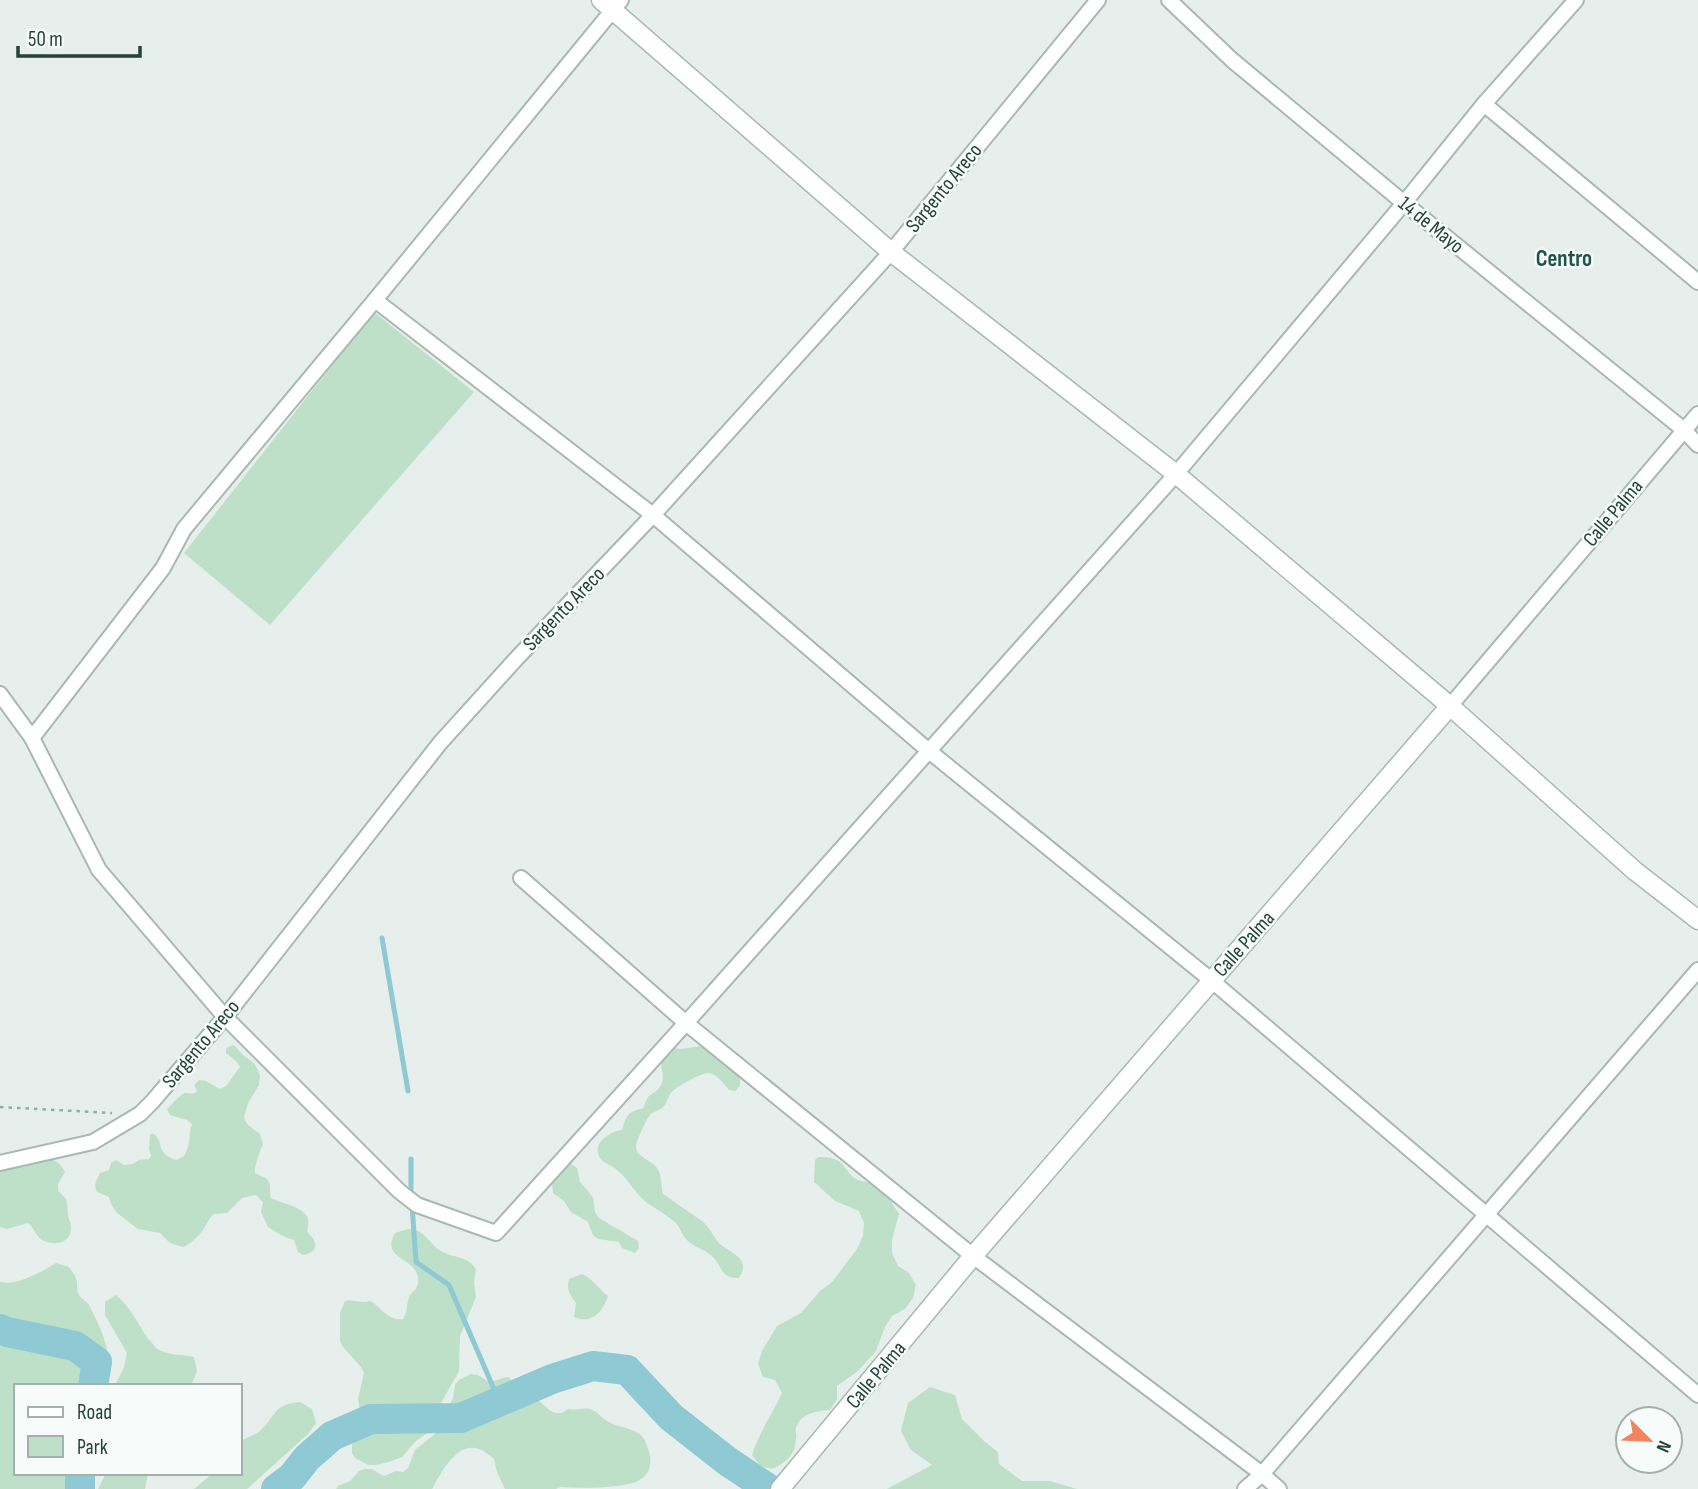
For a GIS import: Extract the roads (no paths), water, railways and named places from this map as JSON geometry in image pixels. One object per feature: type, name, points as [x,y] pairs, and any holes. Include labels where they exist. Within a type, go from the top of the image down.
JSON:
[{"type":"street","name":"Sargento Areco","points":[[0,1163],[93,1142],[140,1114],[225,1017],[440,743],[653,515],[891,252],[1098,0]]},
{"type":"street","name":"14 de Mayo","points":[[1169,0],[1233,60],[1404,204],[1684,430],[1698,445]]},
{"type":"street","points":[[0,694],[32,738],[99,870],[225,1017],[399,1191],[417,1205],[496,1233],[1175,474],[1404,204],[1484,104],[1576,0]]},
{"type":"street","points":[[32,738],[163,568],[184,529],[375,300],[612,3],[891,252],[1175,474],[1450,706],[1635,871],[1698,920]]},
{"type":"street","points":[[1484,104],[1698,282]]},
{"type":"street","points":[[375,300],[653,515],[929,751],[1211,980],[1698,1395]]},
{"type":"street","name":"Calle Palma","points":[[786,1482],[973,1256],[1450,706],[1698,414]]},
{"type":"street","points":[[521,878],[686,1023],[973,1256],[1279,1489]]},
{"type":"street","points":[[1245,1489],[1262,1474],[1698,970]]},
{"type":"waterway","points":[[382,938],[408,1091]]},
{"type":"waterway","points":[[411,1159],[416,1262],[449,1285],[500,1403]]},
{"type":"waterway","points":[[0,1329],[75,1346],[97,1362],[93,1384]]},
{"type":"waterway","points":[[276,1489],[292,1477],[307,1458],[332,1436],[371,1419],[461,1418],[552,1379],[593,1366],[627,1370],[671,1417],[727,1461],[769,1489]]},
{"type":"waterway","points":[[80,1475],[80,1489]]},
{"type":"district","name":"Centro","points":[[1564,259]]}]
